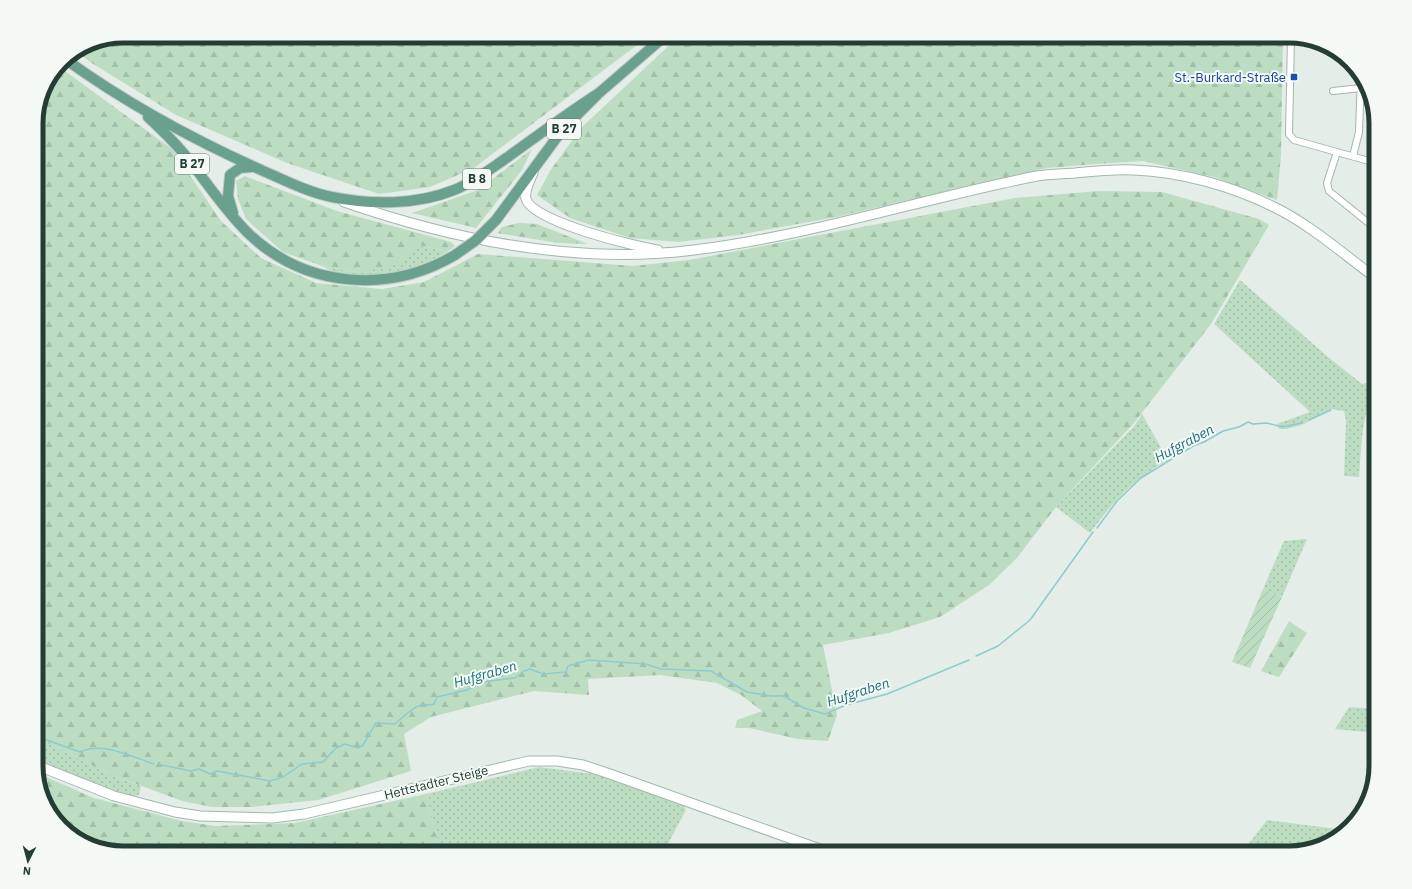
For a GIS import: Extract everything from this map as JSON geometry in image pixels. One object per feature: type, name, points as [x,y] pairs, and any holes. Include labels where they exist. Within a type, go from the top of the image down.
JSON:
[{"type":"main road","name":"B 27","points":[[141,110],[178,147],[239,223],[262,245],[284,259],[316,273],[346,279],[381,280],[398,278],[434,266],[455,255],[475,241],[496,220],[563,129],[599,93],[657,43]]},
{"type":"main road","name":"B 8","points":[[71,63],[98,83],[141,110],[216,150],[292,184],[331,197],[395,202],[431,197],[453,190],[475,180],[568,113],[599,93]]},
{"type":"main road","points":[[239,223],[233,212],[228,196],[230,175],[240,168],[255,167]]},
{"type":"main road","name":"B 27","points":[[534,169],[526,194],[526,199],[533,209],[578,229],[615,241],[673,252]]},
{"type":"main road","points":[[331,197],[408,222],[472,237],[521,246],[565,252],[597,254],[673,252],[774,237],[1039,176],[1113,170],[1135,170],[1156,172],[1208,182],[1237,191],[1274,207],[1307,227],[1369,273]]},
{"type":"main road","name":"Hettstadter Steige","points":[[43,768],[114,796],[162,809],[200,816],[254,818],[304,814],[495,768],[529,761],[557,761],[583,765],[610,774],[811,846]]},
{"type":"street","points":[[1291,43],[1289,134],[1294,140],[1369,161]]},
{"type":"street","points":[[1333,91],[1361,88]]},
{"type":"street","points":[[1352,156],[1359,132],[1361,89]]},
{"type":"street","points":[[1337,152],[1327,183],[1329,191],[1369,222]]},
{"type":"green space","points":[[118,43],[640,43],[474,168],[430,187],[379,194],[287,163],[176,115],[90,62],[82,55],[97,47]]},
{"type":"green space","points":[[672,43],[1283,43],[1281,155],[1277,200],[1214,177],[1143,161],[1047,168],[836,217],[738,235],[678,242],[630,238],[570,218],[537,195],[550,171],[581,128]]},
{"type":"green space","points":[[64,70],[172,149],[221,221],[261,258],[316,283],[382,289],[424,282],[478,254],[633,266],[689,260],[1015,198],[1098,191],[1162,192],[1259,219],[1269,225],[1211,324],[1134,423],[1056,507],[1016,559],[989,585],[940,617],[889,633],[823,645],[837,715],[828,741],[798,739],[749,728],[735,728],[737,720],[762,711],[741,695],[717,683],[660,675],[588,679],[589,695],[534,691],[431,717],[404,734],[411,771],[318,800],[251,807],[212,807],[182,801],[112,775],[43,740],[43,118],[47,97],[54,83]]},
{"type":"green space","points":[[532,149],[522,170],[476,228],[412,213],[478,190]]},
{"type":"green space","points":[[245,176],[337,211],[451,242],[455,246],[447,252],[416,244],[407,258],[390,267],[357,272],[322,266],[283,252],[246,219],[238,199],[236,181]]},
{"type":"green space","points":[[519,223],[537,224],[588,244],[558,243],[497,233],[502,227]]},
{"type":"green space","points":[[416,244],[447,252],[434,260],[418,266],[385,275],[368,277],[336,273],[322,266],[357,272],[406,258]]},
{"type":"green space","points":[[1240,280],[1328,357],[1362,384],[1369,382],[1369,406],[1361,446],[1359,477],[1344,476],[1346,421],[1344,411],[1331,409],[1304,424],[1287,429],[1279,429],[1277,424],[1310,412],[1214,324]]},
{"type":"green space","points":[[1142,414],[1168,460],[1144,475],[1124,492],[1090,533],[1056,507],[1135,425]]},
{"type":"green space","points":[[1307,539],[1282,597],[1263,589],[1284,541]]},
{"type":"green space","points":[[1263,589],[1282,597],[1250,668],[1232,662]]},
{"type":"green space","points":[[1289,621],[1307,633],[1279,677],[1261,671]]},
{"type":"green space","points":[[1349,707],[1369,708],[1369,732],[1335,729]]},
{"type":"green space","points":[[43,740],[112,775],[141,786],[139,795],[132,795],[120,793],[89,782],[43,762]]},
{"type":"green space","points":[[539,767],[594,774],[684,806],[686,810],[667,846],[439,846],[426,794]]},
{"type":"green space","points":[[44,776],[94,798],[182,821],[215,826],[295,823],[426,794],[439,846],[123,846],[93,840],[70,826],[63,819],[51,801],[47,792]]},
{"type":"green space","points":[[1267,820],[1338,829],[1319,840],[1299,845],[1247,846]]},
{"type":"waterway","name":"Hufgraben","points":[[1309,420],[1331,410]]},
{"type":"waterway","name":"Hufgraben","points":[[1097,528],[1117,501],[1141,478],[1193,446],[1204,442],[1223,431],[1239,427],[1248,422],[1253,424],[1267,423],[1282,427],[1302,423]]},
{"type":"waterway","name":"Hufgraben","points":[[976,656],[998,646],[1030,620],[1093,532]]},
{"type":"waterway","name":"Hufgraben","points":[[162,765],[191,771],[199,769],[210,774],[217,771],[270,781],[283,777],[302,764],[323,762],[336,748],[345,744],[358,748],[363,745],[376,723],[395,724],[418,706],[434,704],[437,697],[467,690],[482,682],[515,678],[524,671],[530,669],[543,674],[566,672],[568,666],[589,660],[646,664],[661,669],[711,671],[747,692],[771,696],[784,696],[804,708],[825,714],[846,705],[887,694],[969,660]]},
{"type":"waterway","name":"Hufgraben","points":[[43,739],[80,752],[98,748],[108,749],[154,764]]},
{"type":"place","name":"St.-Burkard-Straße","points":[[1294,77]]}]
